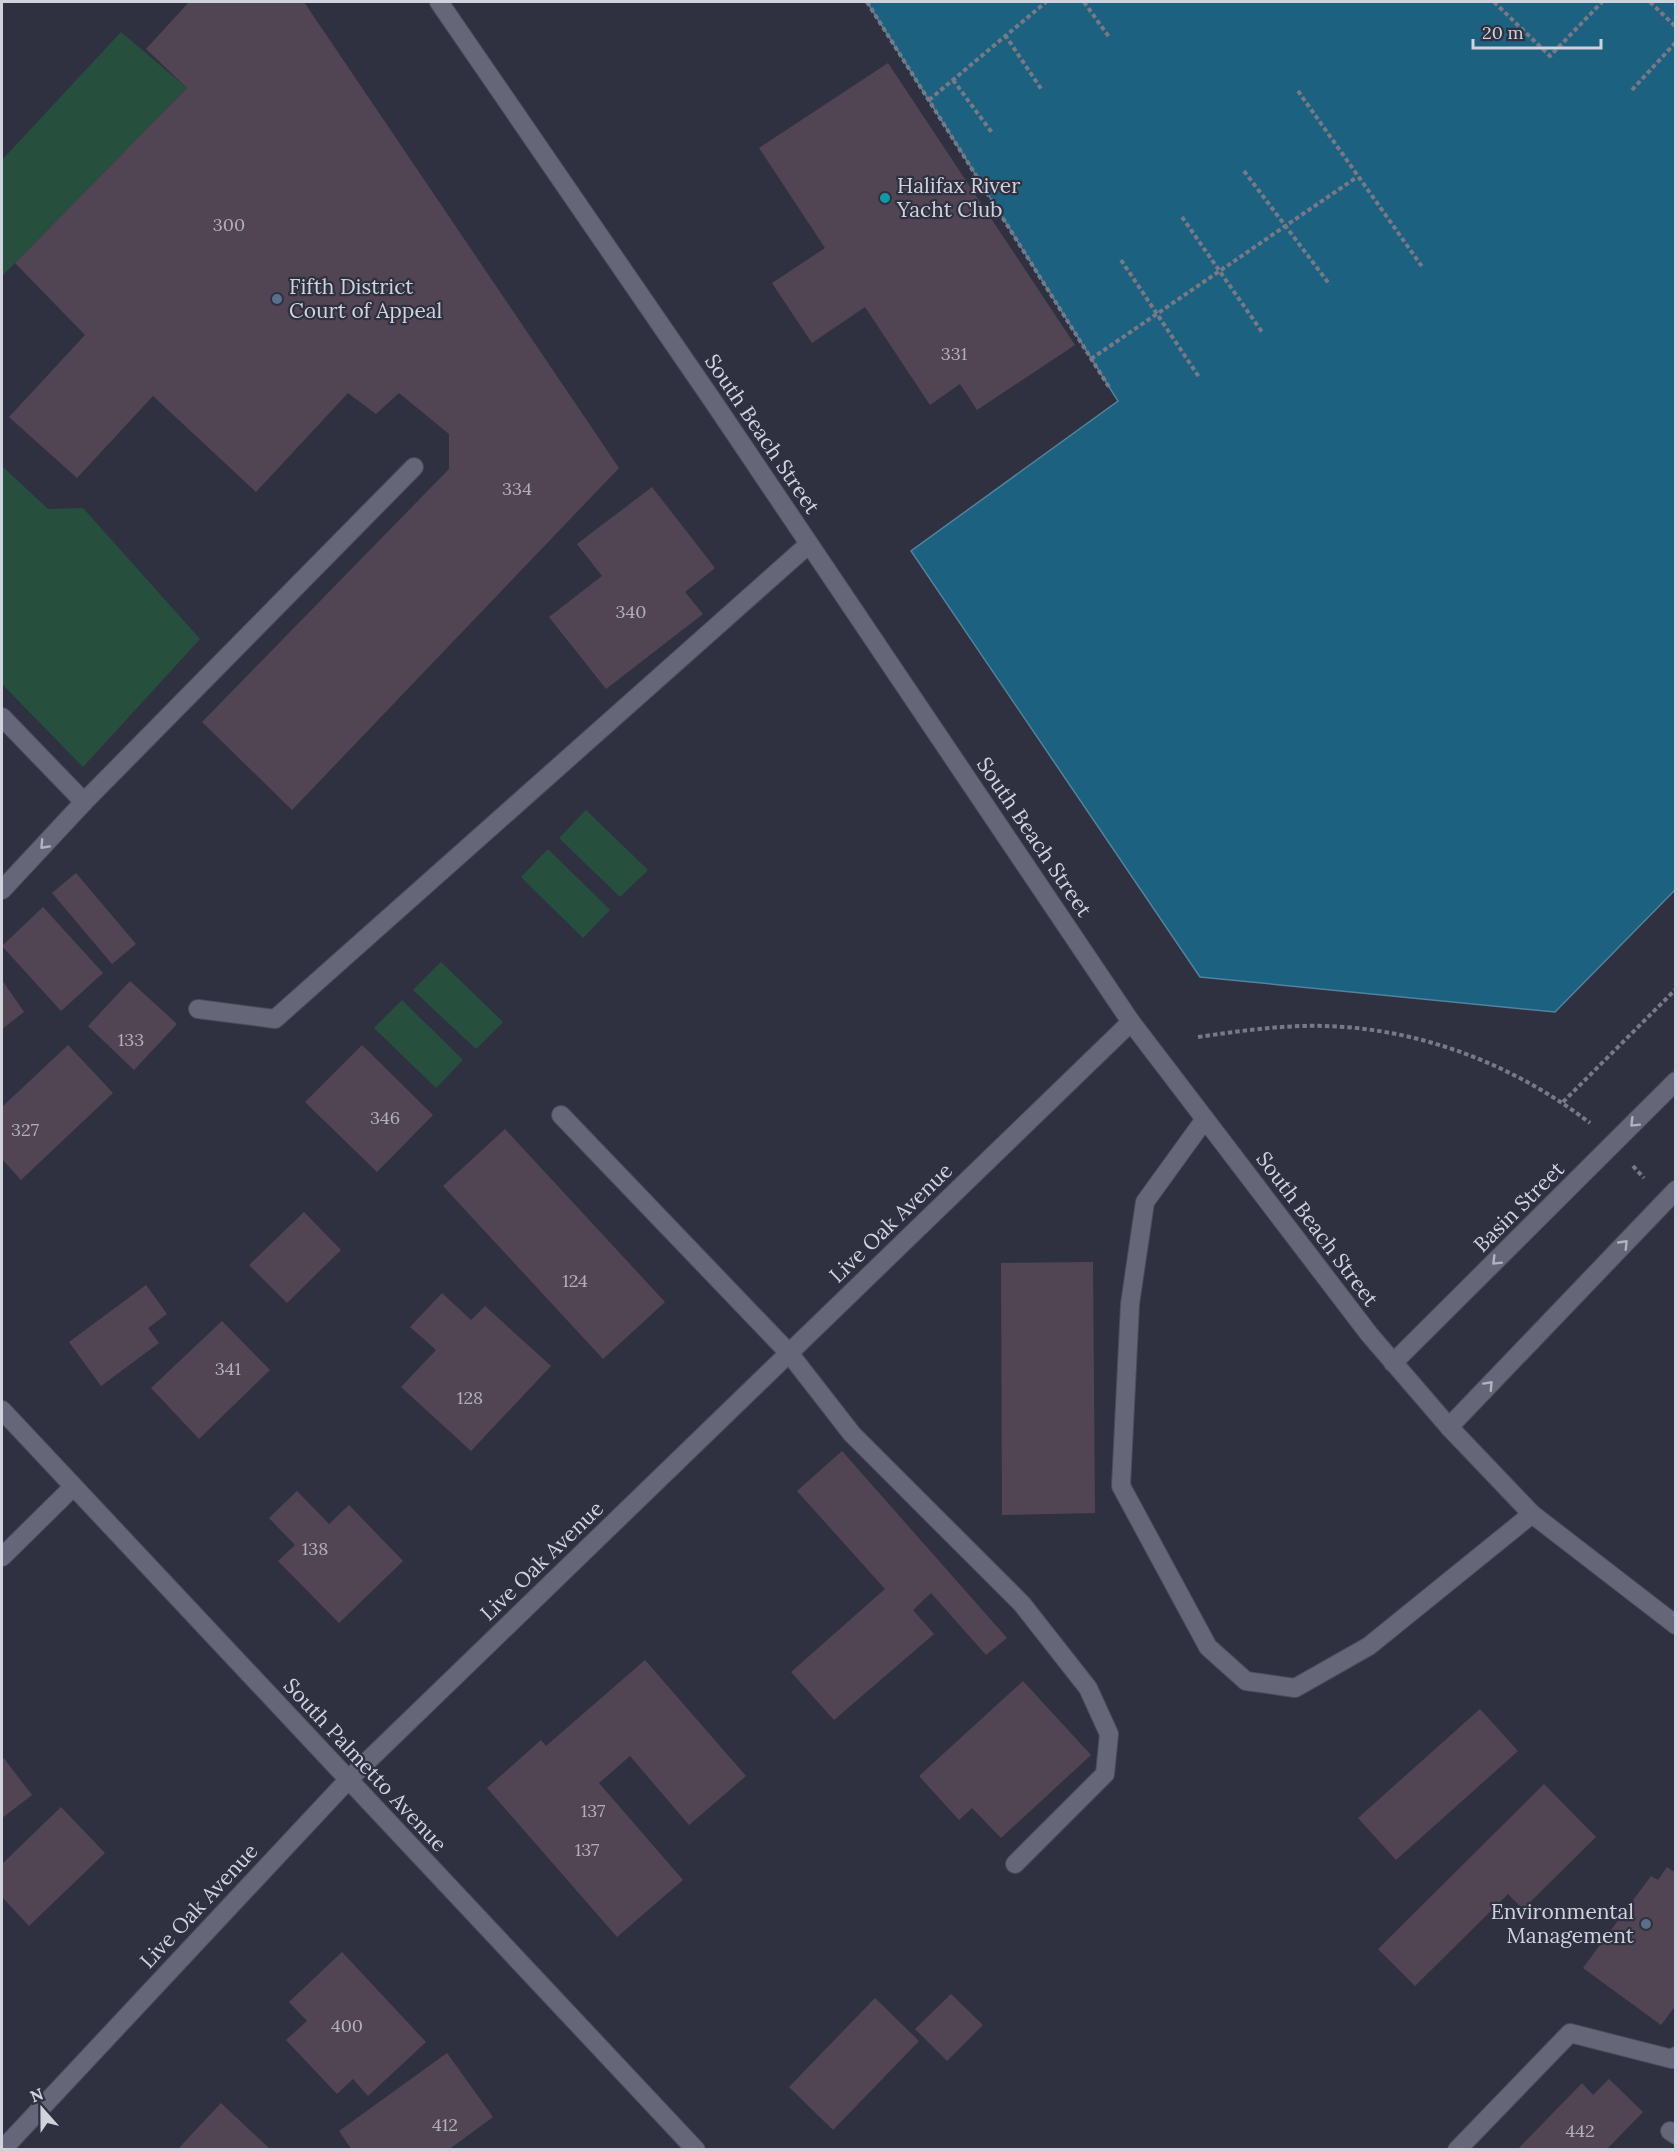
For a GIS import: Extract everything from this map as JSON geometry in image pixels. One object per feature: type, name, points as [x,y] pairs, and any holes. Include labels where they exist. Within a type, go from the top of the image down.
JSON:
[{"type":"street","name":"South Beach Street","points":[[439,2],[809,543],[1131,1022],[1393,1363],[1449,1427],[1532,1514],[1676,1625]]},
{"type":"street","points":[[2,890],[84,802],[414,467]]},
{"type":"street","points":[[198,1009],[275,1019],[809,543]]},
{"type":"street","points":[[2,717],[84,802]]},
{"type":"street","name":"Live Oak Avenue","points":[[2,2150],[348,1780],[1131,1022]]},
{"type":"street","name":"Basin Street","points":[[1393,1363],[1676,1081]]},
{"type":"street","points":[[561,1115],[789,1353],[852,1434],[1022,1604],[1088,1688],[1109,1734],[1105,1774],[1015,1864]]},
{"type":"street","points":[[1205,1119],[1145,1202],[1130,1304],[1121,1486],[1208,1647],[1246,1681],[1295,1688],[1369,1646],[1532,1514]]},
{"type":"street","points":[[1449,1427],[1676,1190]]},
{"type":"street","name":"South Palmetto Avenue","points":[[2,1410],[696,2150]]},
{"type":"street","points":[[2,1557],[73,1486]]},
{"type":"street","points":[[1457,2150],[1570,2033],[1672,2059],[1676,2056]]},
{"type":"path","points":[[869,2],[1109,387]]},
{"type":"path","points":[[929,100],[1046,2]]},
{"type":"path","points":[[1084,2],[1109,38]]},
{"type":"path","points":[[1494,2],[1550,56],[1602,2]]},
{"type":"path","points":[[1650,2],[1676,27]]},
{"type":"path","points":[[1005,35],[1042,90]]},
{"type":"path","points":[[1632,90],[1676,42]]},
{"type":"path","points":[[953,80],[993,134]]},
{"type":"path","points":[[1298,91],[1423,268]]},
{"type":"path","points":[[1244,171],[1330,285]]},
{"type":"path","points":[[1091,359],[1357,177]]},
{"type":"path","points":[[1182,217],[1262,332]]},
{"type":"path","points":[[1121,260],[1198,377]]},
{"type":"path","points":[[1563,1102],[1676,989]]},
{"type":"path","points":[[1198,1037],[1303,1026],[1354,1027],[1412,1036],[1464,1053],[1521,1078],[1563,1102],[1598,1129]]},
{"type":"path","points":[[1632,1165],[1647,1181]]},
{"type":"green space","points":[[121,32],[187,88],[2,276],[2,160]]},
{"type":"green space","points":[[2,466],[48,509],[83,508],[200,639],[83,767],[2,684]]},
{"type":"green space","points":[[586,810],[648,870],[620,897],[559,838]]},
{"type":"green space","points":[[548,849],[610,910],[583,938],[521,877]]},
{"type":"green space","points":[[441,962],[503,1022],[476,1049],[413,990]]},
{"type":"green space","points":[[402,1000],[463,1060],[436,1088],[374,1028]]},
{"type":"water","points":[[867,2],[1675,2],[1675,890],[1555,1012],[1200,977],[911,551],[1118,401]]},
{"type":"building","name":"Fifth District Court of Appeal","points":[[189,2],[304,2],[619,468],[292,810],[202,722],[449,469],[449,434],[399,393],[376,414],[348,393],[256,492],[153,396],[77,478],[9,417],[85,335],[15,263],[187,88],[146,49]]},
{"type":"building","name":"Halifax River Yacht Club","points":[[888,63],[1075,345],[977,410],[960,384],[930,405],[865,307],[812,343],[772,283],[825,248],[759,148]]},
{"type":"building","points":[[652,487],[715,568],[685,592],[703,614],[606,689],[549,617],[602,576],[577,544]]},
{"type":"building","points":[[76,873],[136,944],[112,964],[52,893]]},
{"type":"building","points":[[43,907],[103,973],[61,1011],[2,946]]},
{"type":"building","points":[[2,980],[24,1012],[2,1029]]},
{"type":"building","points":[[130,981],[177,1024],[134,1070],[88,1026]]},
{"type":"building","points":[[68,1045],[113,1093],[21,1180],[2,1159],[2,1107]]},
{"type":"building","points":[[362,1045],[433,1115],[377,1172],[305,1102]]},
{"type":"building","points":[[505,1129],[665,1302],[603,1359],[443,1186]]},
{"type":"building","points":[[304,1212],[341,1250],[287,1303],[249,1265]]},
{"type":"building","points":[[1093,1262],[1095,1513],[1002,1515],[1001,1263]]},
{"type":"building","points":[[146,1285],[167,1314],[148,1328],[159,1343],[101,1386],[69,1342]]},
{"type":"building","points":[[442,1293],[471,1320],[485,1306],[551,1366],[471,1451],[401,1387],[436,1350],[410,1327]]},
{"type":"building","points":[[222,1321],[270,1370],[199,1439],[151,1388]]},
{"type":"building","points":[[842,1451],[1007,1638],[986,1655],[931,1593],[913,1610],[934,1634],[834,1720],[791,1672],[885,1589],[797,1491]]},
{"type":"building","points":[[297,1491],[329,1524],[349,1505],[403,1561],[339,1623],[278,1561],[295,1545],[269,1518]]},
{"type":"building","points":[[645,1660],[746,1776],[689,1825],[630,1756],[599,1783],[683,1880],[617,1937],[487,1788],[541,1740],[546,1746]]},
{"type":"building","points":[[1023,1681],[1091,1755],[1001,1838],[972,1808],[959,1820],[919,1776]]},
{"type":"building","points":[[1480,1709],[1518,1751],[1396,1860],[1358,1818]]},
{"type":"building","points":[[2,1756],[32,1795],[2,1818]]},
{"type":"building","points":[[1544,1784],[1596,1837],[1523,1909],[1508,1894],[1415,1986],[1378,1949]]},
{"type":"building","points":[[61,1807],[105,1853],[29,1926],[2,1897],[2,1864]]},
{"type":"building","name":"Environmental Management","points":[[1667,1867],[1676,1873],[1676,2005],[1661,2025],[1583,1968],[1651,1876],[1658,1880]]},
{"type":"building","points":[[342,1952],[426,2042],[368,2096],[353,2079],[337,2094],[286,2040],[307,2021],[289,2002]]},
{"type":"building","points":[[951,1994],[983,2025],[947,2061],[915,2029]]},
{"type":"building","points":[[875,1998],[919,2041],[833,2130],[789,2087]]},
{"type":"building","points":[[447,2053],[493,2117],[448,2150],[352,2150],[339,2131]]},
{"type":"building","points":[[1609,2079],[1643,2112],[1606,2150],[1517,2150],[1582,2083],[1593,2095]]},
{"type":"building","points":[[221,2103],[271,2150],[177,2150]]},
{"type":"place","name":"Halifax River Yacht Club","points":[[885,198]]},
{"type":"place","name":"Fifth District Court of Appeal","points":[[277,299]]},
{"type":"place","name":"Environmental Management","points":[[1646,1924]]}]
